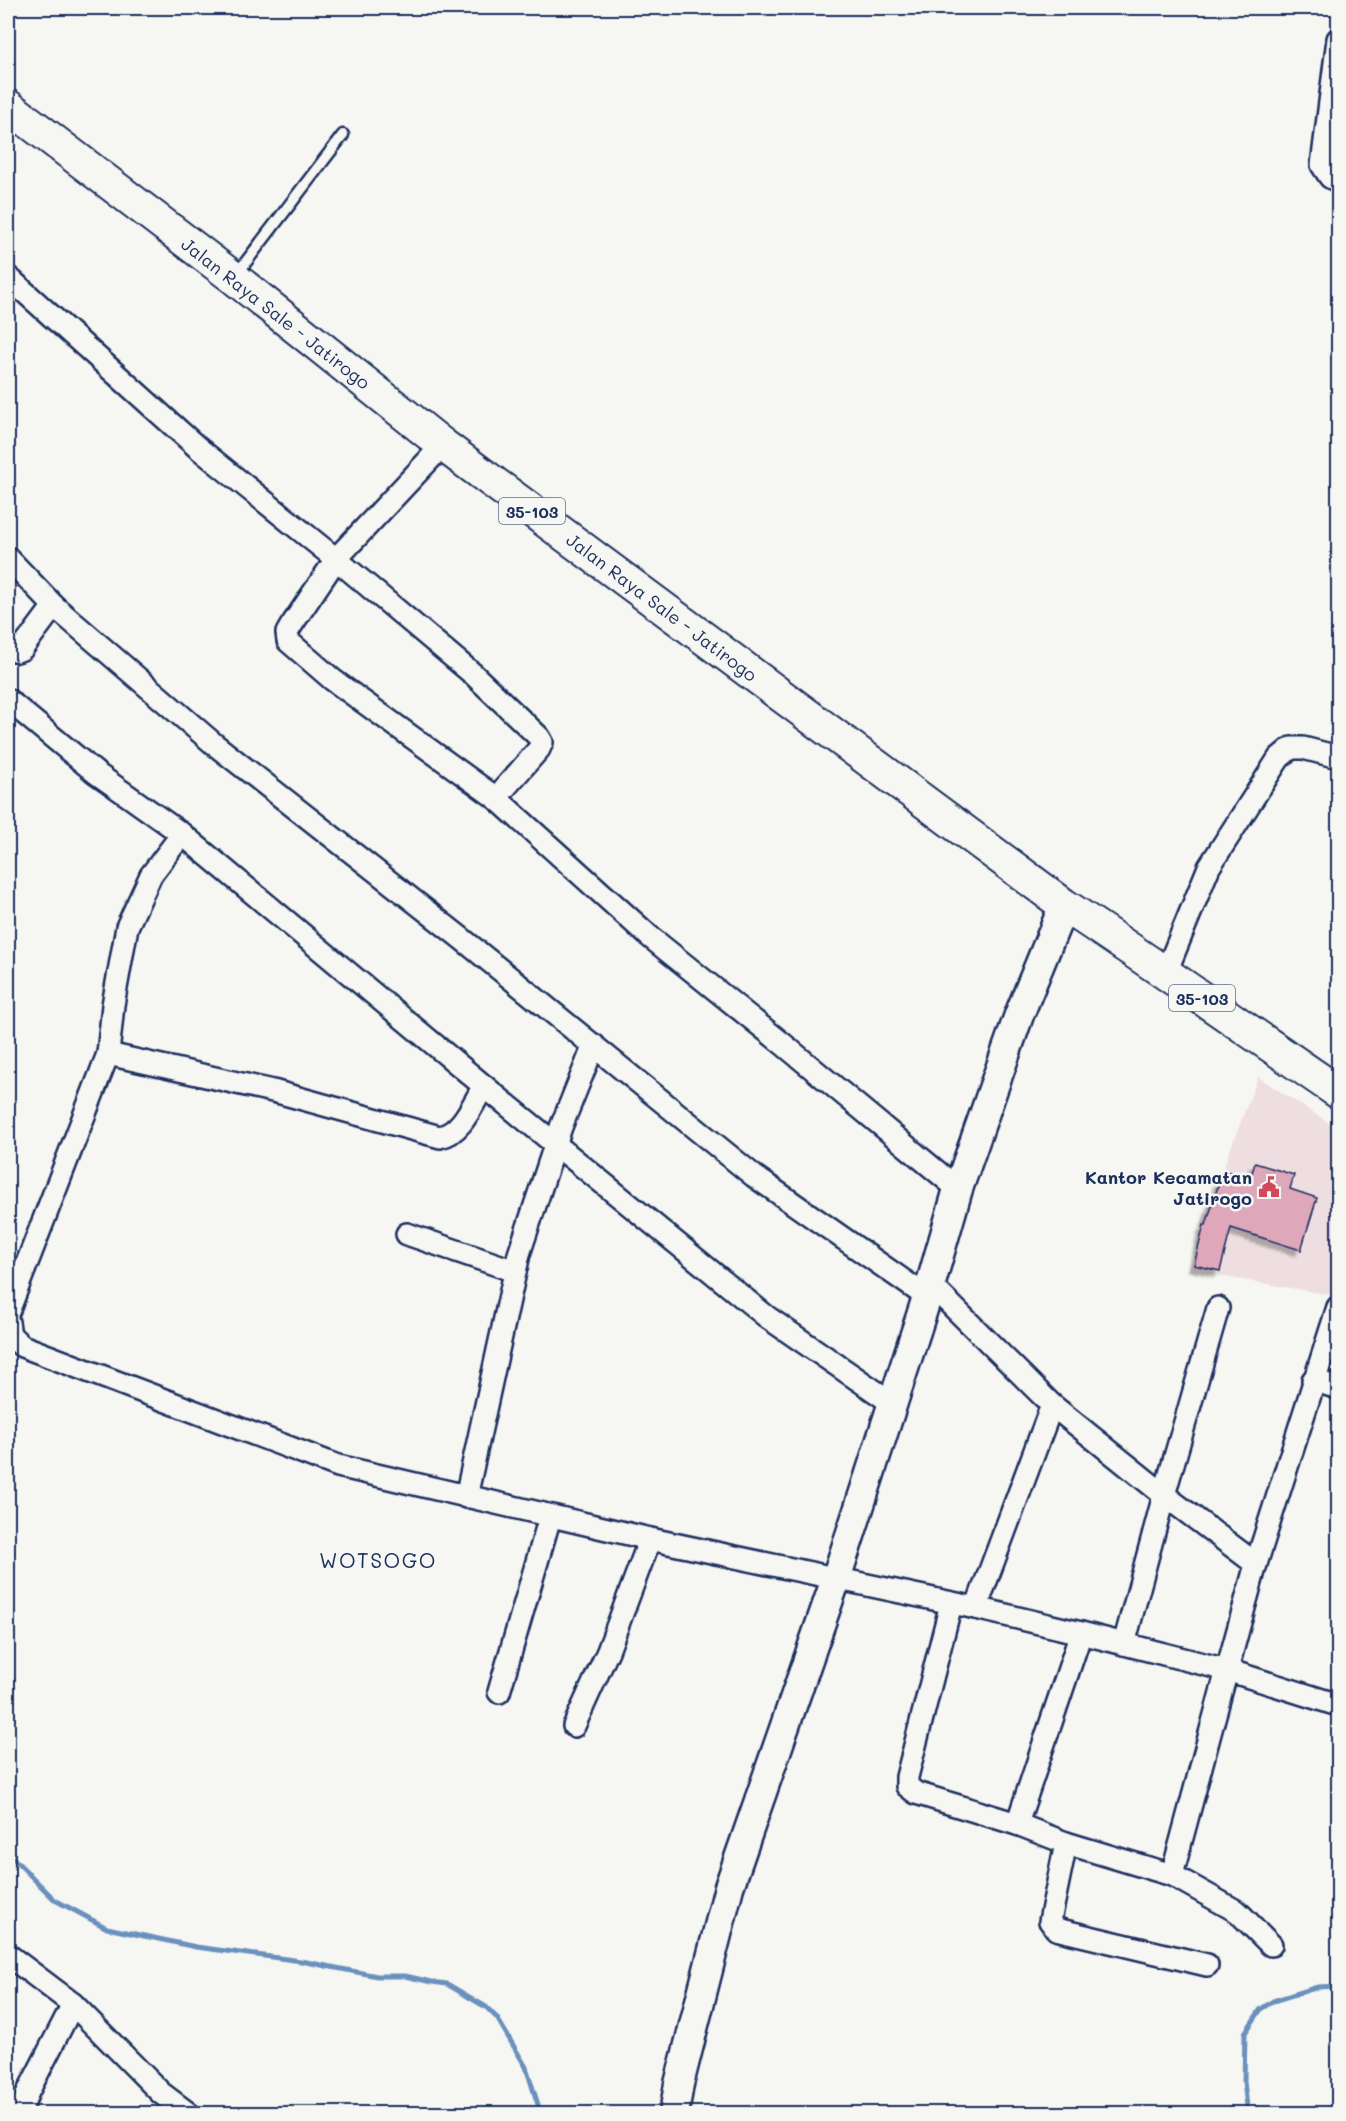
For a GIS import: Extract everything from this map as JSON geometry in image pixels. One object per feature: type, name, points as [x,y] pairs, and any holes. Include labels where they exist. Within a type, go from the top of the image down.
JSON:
[{"type":"main road","name":"Jalan Raya Sale - Jatirogo","points":[[9,113],[234,278],[443,445],[1064,905]]},
{"type":"main road","name":"35-103","points":[[1064,905],[1166,972],[1338,1092]]},
{"type":"main road","points":[[674,2114],[729,1887],[836,1579],[958,1189],[1019,1015],[1064,905]]},
{"type":"street","points":[[1338,39],[1322,165],[1330,177],[1338,180]]},
{"type":"street","points":[[8,278],[197,447],[473,674],[539,737],[542,742],[539,749],[496,798]]},
{"type":"street","points":[[443,445],[336,559],[291,626],[287,633],[288,641],[333,680],[496,798],[650,936],[958,1189]]},
{"type":"street","points":[[8,558],[54,606],[214,744],[435,917],[754,1176],[928,1290],[1052,1405],[1164,1495],[1256,1564]]},
{"type":"street","points":[[8,643],[17,651],[22,648],[54,606]]},
{"type":"street","points":[[8,700],[96,773],[182,834],[484,1086],[767,1317],[892,1403]]},
{"type":"street","points":[[1166,972],[1209,867],[1278,758],[1291,748],[1303,748],[1338,756]]},
{"type":"street","points":[[8,1312],[108,1054],[113,1005],[127,927],[151,875],[182,834]]},
{"type":"street","points":[[466,1497],[519,1254],[556,1144],[594,1045]]},
{"type":"street","points":[[108,1054],[277,1092],[441,1137],[448,1136],[458,1128],[484,1086]]},
{"type":"street","points":[[407,1234],[515,1271]]},
{"type":"street","points":[[1173,1875],[1256,1564],[1338,1307]]},
{"type":"street","points":[[1124,1644],[1218,1308]]},
{"type":"street","points":[[8,1322],[10,1335],[22,1346],[338,1466],[550,1517],[976,1608],[1081,1633],[1227,1670],[1338,1705]]},
{"type":"street","points":[[1313,1380],[1338,1388]]},
{"type":"street","points":[[976,1608],[1052,1405]]},
{"type":"street","points":[[499,1692],[550,1517]]},
{"type":"street","points":[[574,1726],[608,1651],[650,1539]]},
{"type":"street","points":[[951,1604],[907,1777],[907,1786],[916,1793],[1017,1824],[1066,1843],[1173,1875],[1238,1912],[1271,1945]]},
{"type":"street","points":[[1017,1824],[1081,1633]]},
{"type":"street","points":[[1066,1843],[1050,1921],[1056,1929],[1207,1965]]},
{"type":"street","points":[[8,1955],[73,2004],[161,2093],[189,2114]]},
{"type":"street","points":[[20,2114],[28,2092],[73,2004]]},
{"type":"lane","points":[[234,278],[343,135]]},
{"type":"shaded area","points":[[1258,1077],[1338,1129],[1338,1269],[1332,1295],[1189,1271],[1202,1223]]},
{"type":"building","points":[[1255,1163],[1294,1175],[1290,1189],[1317,1198],[1301,1250],[1231,1228],[1220,1271],[1194,1265],[1204,1225],[1206,1225],[1223,1170],[1250,1179]]},
{"type":"waterway","points":[[8,1853],[55,1900],[107,1928],[196,1947],[301,1961],[377,1976],[405,1976],[447,1984],[486,2007],[497,2018],[526,2067],[541,2114]]},
{"type":"waterway","points":[[1248,2114],[1244,2082],[1245,2033],[1261,2009],[1273,2001],[1318,1987],[1338,1986]]},
{"type":"place","name":"Kantor Kecamatan Jatirogo","points":[[1269,1187]]},
{"type":"district","name":"WOTSOGO","points":[[378,1559]]}]
